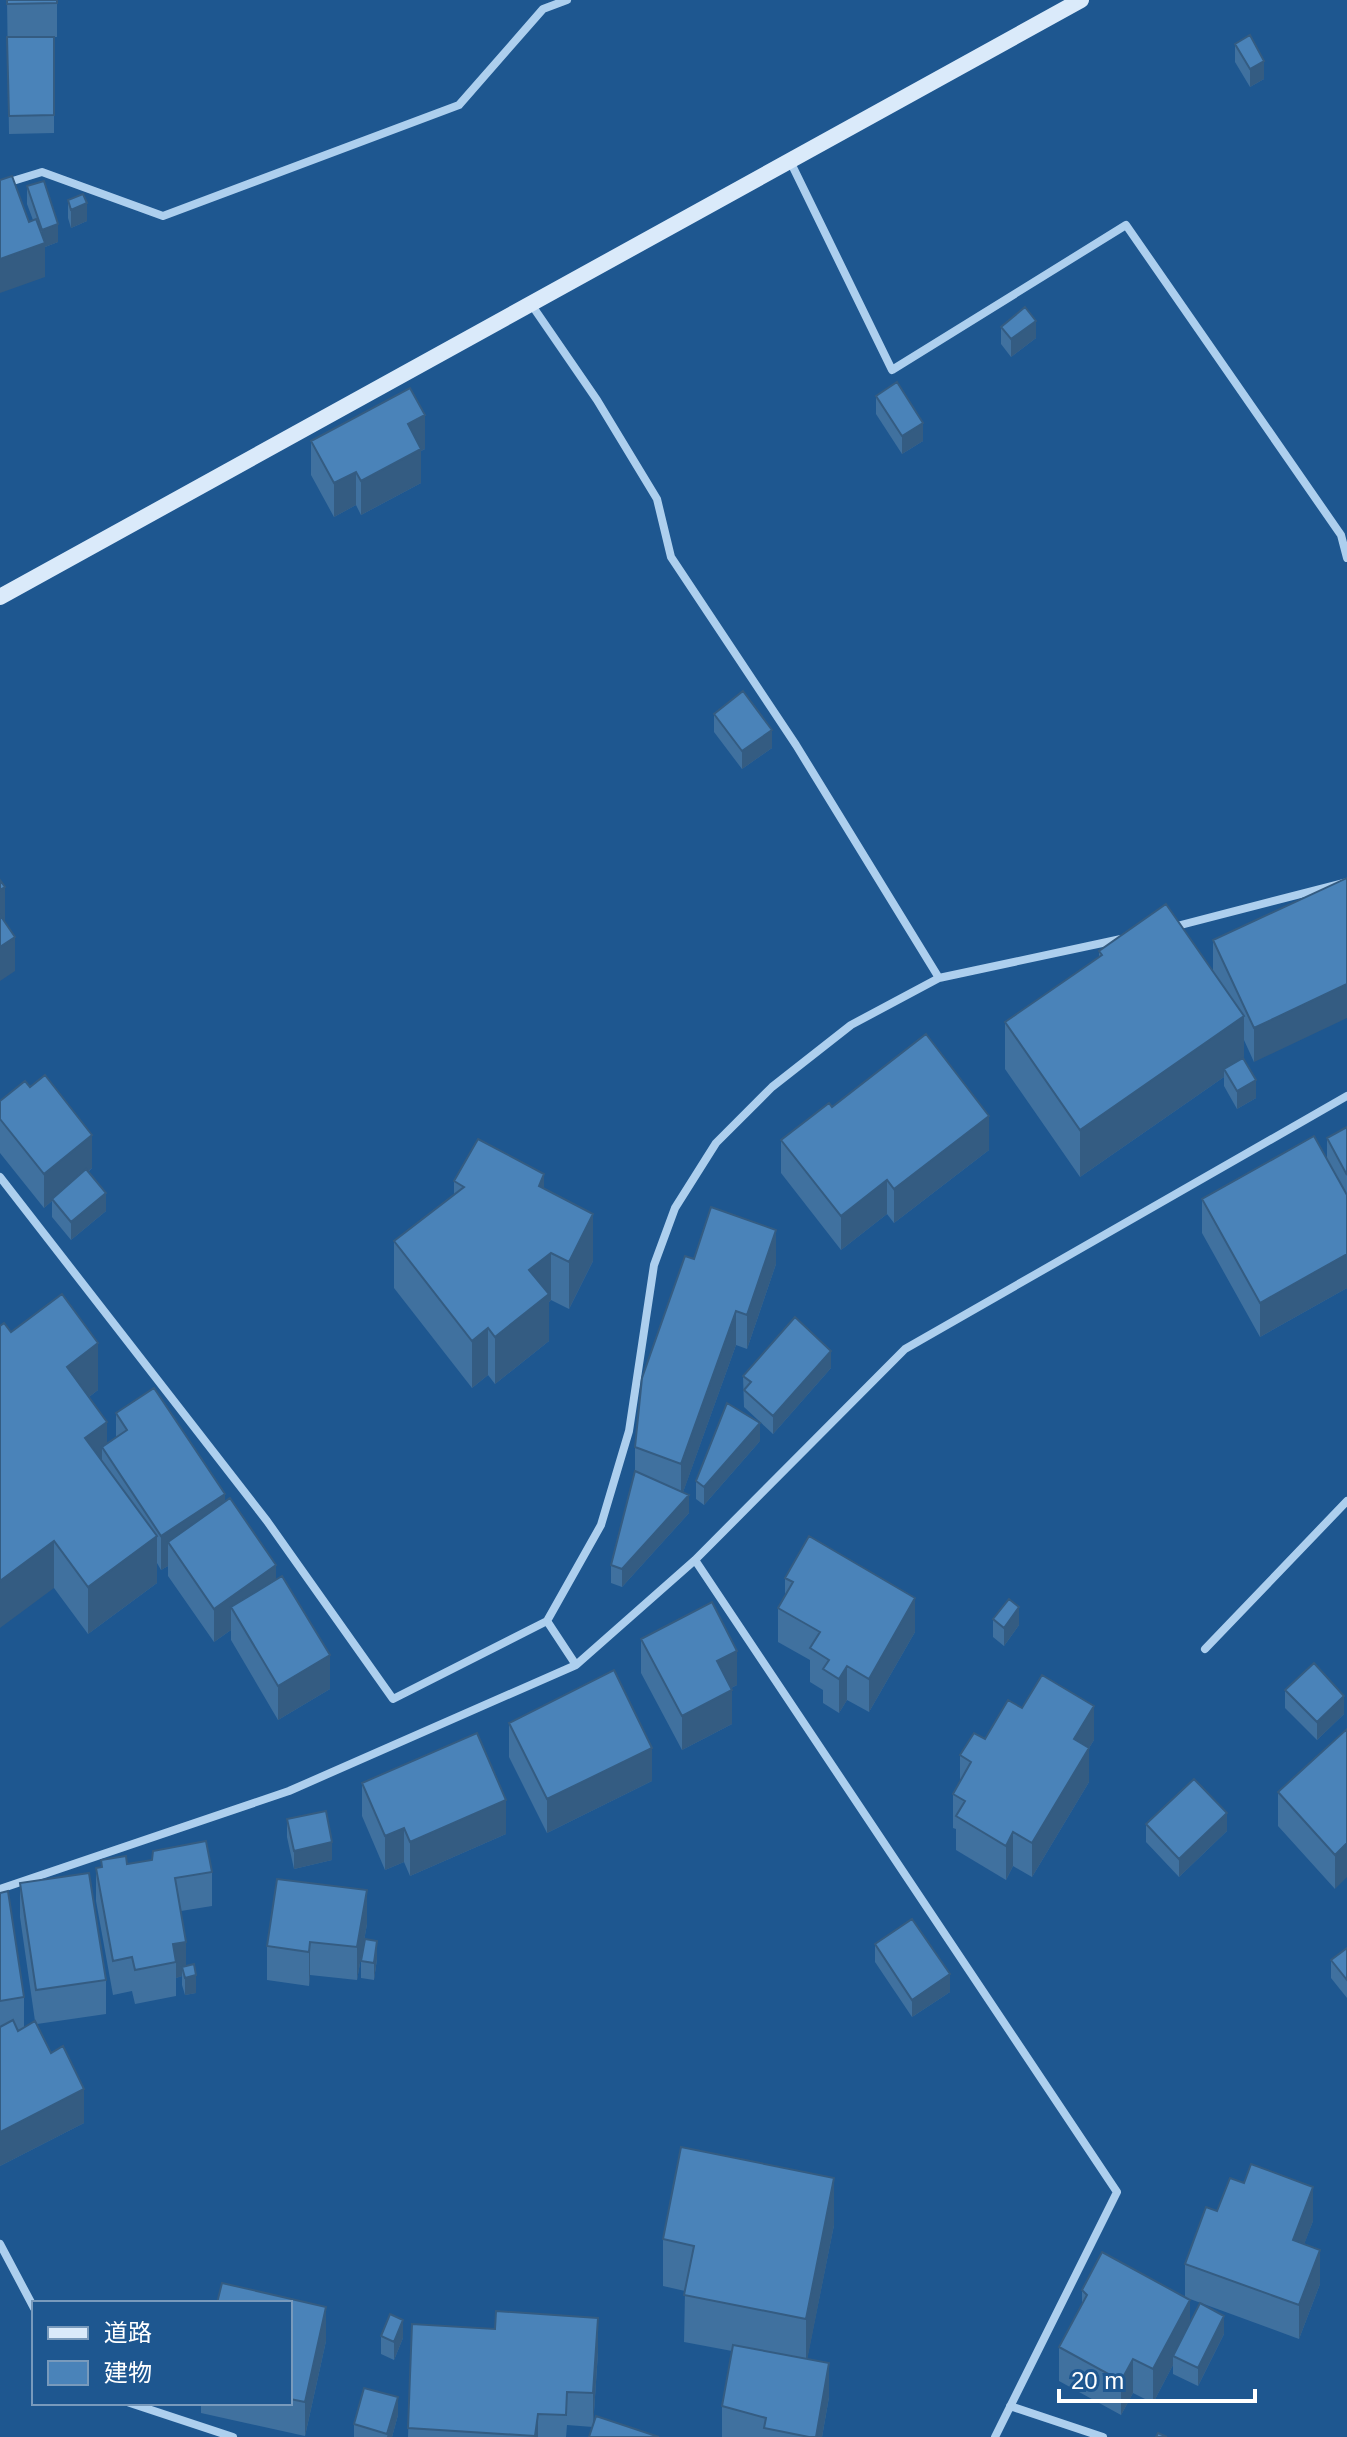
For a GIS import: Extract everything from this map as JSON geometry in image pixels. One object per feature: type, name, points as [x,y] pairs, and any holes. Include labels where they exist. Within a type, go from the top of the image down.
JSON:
[{"type":"street","points":[[0,185],[42,172],[163,216],[459,105],[543,9],[567,0]]},
{"type":"street","points":[[0,597],[1081,0]]},
{"type":"street","points":[[790,161],[892,370],[1126,225],[1341,535],[1347,558]]},
{"type":"street","points":[[531,304],[597,400],[657,499],[671,557],[796,745],[939,978]]},
{"type":"street","points":[[1168,928],[1347,882]]},
{"type":"street","points":[[0,1177],[267,1521],[393,1699],[547,1621],[601,1525],[629,1431],[654,1265],[675,1208],[716,1143],[772,1087],[851,1025],[939,978],[1138,935]]},
{"type":"street","points":[[0,1889],[289,1791],[576,1665],[695,1560],[905,1349],[1347,1096]]},
{"type":"street","points":[[1205,1649],[1347,1501]]},
{"type":"street","points":[[695,1560],[1117,2192],[995,2437]]},
{"type":"street","points":[[547,1621],[576,1665]]},
{"type":"street","points":[[0,2244],[32,2304]]},
{"type":"street","points":[[136,2405],[233,2437]]},
{"type":"street","points":[[1010,2406],[1103,2437]]},
{"type":"building","points":[[7,0],[57,0],[57,3],[7,4]]},
{"type":"building","points":[[1250,35],[1264,61],[1250,69],[1235,44]]},
{"type":"building","points":[[7,37],[54,37],[54,115],[9,116]]},
{"type":"building","points":[[12,176],[29,222],[36,219],[45,243],[0,259],[0,180]]},
{"type":"building","points":[[44,181],[58,224],[42,230],[27,186]]},
{"type":"building","points":[[83,194],[87,203],[71,210],[68,200]]},
{"type":"building","points":[[1025,307],[1036,321],[1011,339],[1001,327]]},
{"type":"building","points":[[897,382],[923,423],[902,436],[876,396]]},
{"type":"building","points":[[410,388],[425,415],[408,424],[421,449],[361,481],[356,472],[334,483],[311,441]]},
{"type":"building","points":[[743,691],[772,730],[742,751],[714,714]]},
{"type":"building","points":[[1347,878],[1347,984],[1254,1028],[1213,940]]},
{"type":"building","points":[[1166,904],[1244,1016],[1080,1130],[1005,1022],[1102,955],[1099,951]]},
{"type":"building","points":[[0,915],[15,937],[0,947]]},
{"type":"building","points":[[926,1034],[989,1116],[894,1189],[887,1180],[841,1216],[781,1140],[829,1103],[832,1107]]},
{"type":"building","points":[[1243,1058],[1256,1080],[1237,1091],[1224,1069]]},
{"type":"building","points":[[45,1075],[92,1135],[44,1174],[0,1119],[0,1101],[25,1081],[30,1087]]},
{"type":"building","points":[[1347,1127],[1347,1175],[1327,1138]]},
{"type":"building","points":[[1314,1136],[1347,1195],[1347,1254],[1260,1303],[1202,1199]]},
{"type":"building","points":[[478,1139],[544,1174],[539,1186],[593,1214],[569,1262],[551,1253],[529,1270],[549,1294],[495,1337],[488,1328],[472,1341],[394,1241],[464,1187],[454,1181]]},
{"type":"building","points":[[86,1169],[106,1193],[71,1222],[52,1199]]},
{"type":"building","points":[[711,1207],[776,1230],[747,1315],[736,1311],[681,1464],[635,1447],[642,1378],[685,1256],[694,1259]]},
{"type":"building","points":[[62,1294],[98,1343],[67,1367],[107,1422],[85,1438],[157,1536],[88,1587],[54,1541],[0,1581],[0,1326],[4,1323],[11,1332]]},
{"type":"building","points":[[795,1317],[831,1351],[773,1416],[744,1390],[751,1382],[743,1376]]},
{"type":"building","points":[[154,1388],[225,1494],[161,1536],[102,1447],[127,1430],[116,1413]]},
{"type":"building","points":[[727,1403],[760,1423],[704,1487],[696,1481]]},
{"type":"building","points":[[635,1471],[689,1495],[622,1569],[611,1565]]},
{"type":"building","points":[[230,1498],[276,1565],[214,1609],[168,1542]]},
{"type":"building","points":[[809,1536],[915,1598],[869,1679],[847,1666],[839,1679],[823,1669],[829,1660],[810,1648],[820,1632],[778,1608],[793,1582],[785,1578]]},
{"type":"building","points":[[282,1576],[330,1655],[278,1686],[231,1607]]},
{"type":"building","points":[[1009,1599],[1019,1607],[1004,1628],[993,1619]]},
{"type":"building","points":[[712,1602],[737,1651],[717,1661],[732,1690],[682,1716],[641,1639]]},
{"type":"building","points":[[1314,1663],[1344,1696],[1317,1722],[1285,1690]]},
{"type":"building","points":[[614,1670],[652,1748],[547,1799],[509,1723]]},
{"type":"building","points":[[1042,1675],[1094,1706],[1074,1739],[1089,1748],[1032,1843],[1013,1832],[1006,1846],[956,1816],[965,1801],[953,1794],[971,1762],[960,1755],[974,1733],[985,1739],[1008,1700],[1022,1708]]},
{"type":"building","points":[[1347,1729],[1347,1843],[1335,1855],[1278,1792]]},
{"type":"building","points":[[477,1733],[506,1800],[410,1842],[404,1828],[385,1836],[362,1783]]},
{"type":"building","points":[[1194,1779],[1227,1813],[1179,1859],[1146,1824]]},
{"type":"building","points":[[326,1811],[332,1842],[294,1851],[287,1819]]},
{"type":"building","points":[[206,1841],[212,1872],[175,1878],[186,1942],[173,1944],[176,1962],[135,1970],[132,1957],[113,1961],[96,1868],[102,1867],[101,1860],[126,1856],[127,1864],[152,1860],[153,1851]]},
{"type":"building","points":[[89,1873],[106,1980],[36,1990],[20,1883]]},
{"type":"building","points":[[277,1879],[367,1890],[357,1947],[310,1942],[309,1952],[267,1946]]},
{"type":"building","points":[[8,1891],[24,1997],[0,2001],[0,1893]]},
{"type":"building","points":[[912,1919],[950,1974],[912,2000],[875,1944]]},
{"type":"building","points":[[365,1939],[377,1941],[374,1963],[361,1961]]},
{"type":"building","points":[[1347,1948],[1347,1980],[1331,1960]]},
{"type":"building","points":[[194,1964],[196,1975],[185,1978],[182,1967]]},
{"type":"building","points":[[13,2020],[18,2031],[35,2021],[51,2053],[63,2046],[84,2089],[0,2132],[0,2027]]},
{"type":"building","points":[[681,2147],[834,2178],[806,2319],[684,2295],[694,2246],[663,2239]]},
{"type":"building","points":[[1251,2164],[1313,2187],[1293,2240],[1320,2250],[1299,2305],[1185,2264],[1206,2207],[1217,2211],[1230,2178],[1244,2183]]},
{"type":"building","points":[[1102,2252],[1190,2300],[1153,2369],[1133,2359],[1121,2381],[1059,2347],[1087,2295],[1082,2290]]},
{"type":"building","points":[[222,2283],[326,2307],[305,2402],[292,2399],[292,2301],[218,2301]]},
{"type":"building","points":[[1200,2303],[1224,2316],[1198,2368],[1173,2356]]},
{"type":"building","points":[[496,2311],[598,2318],[593,2393],[567,2392],[566,2415],[538,2414],[535,2436],[408,2428],[412,2324],[495,2329]]},
{"type":"building","points":[[390,2314],[403,2320],[394,2342],[381,2336]]},
{"type":"building","points":[[733,2345],[829,2363],[816,2437],[764,2428],[766,2418],[722,2406]]},
{"type":"building","points":[[364,2388],[398,2397],[387,2434],[354,2424]]},
{"type":"building","points":[[596,2416],[659,2437],[589,2437]]}]
